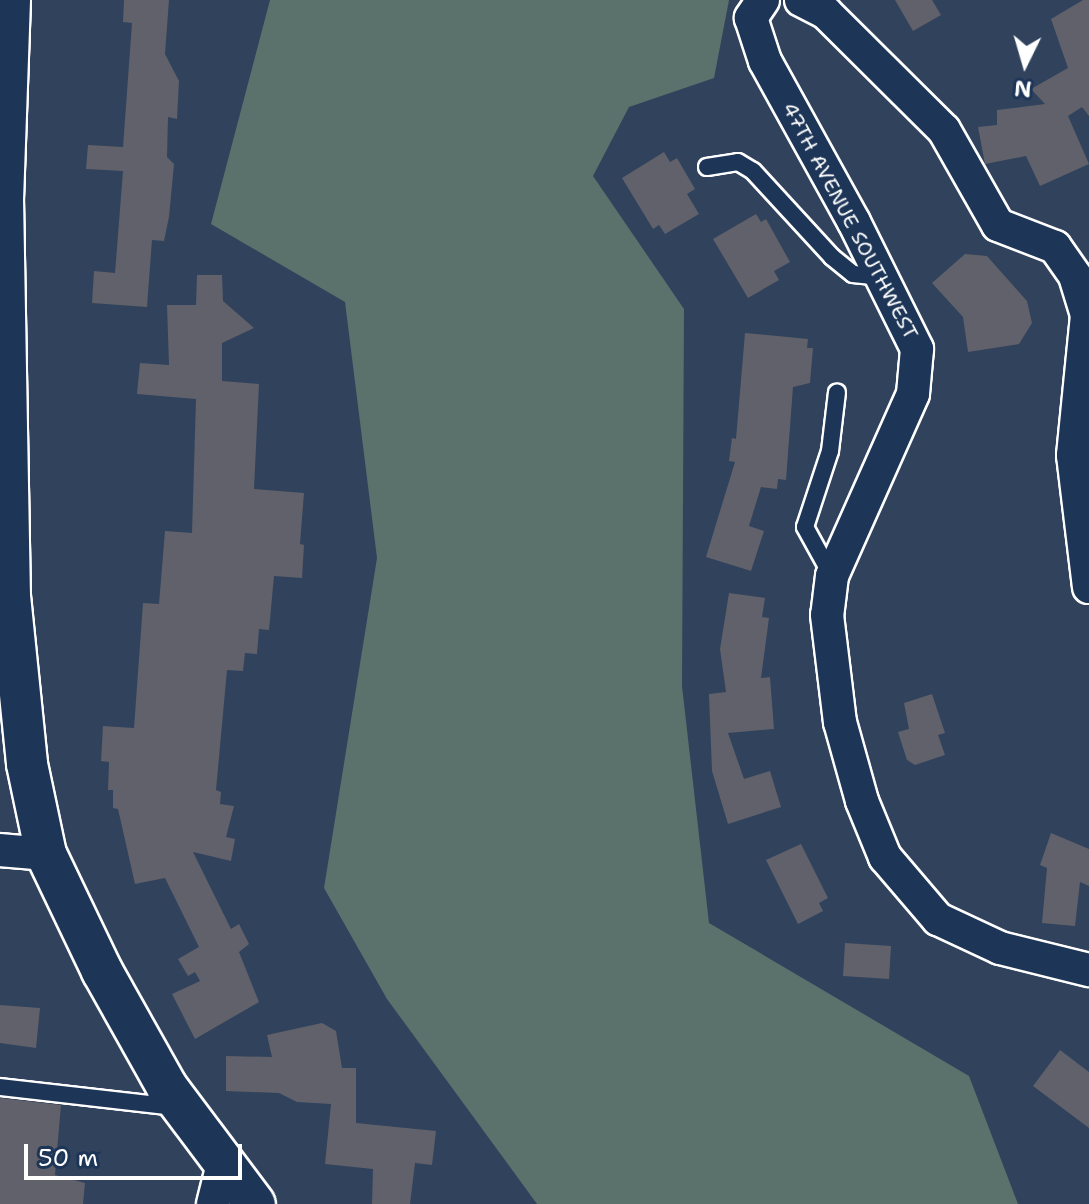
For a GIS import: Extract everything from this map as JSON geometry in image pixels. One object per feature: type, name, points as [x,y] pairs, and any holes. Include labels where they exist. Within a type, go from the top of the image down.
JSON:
[{"type":"street","points":[[10,0],[3,198],[10,596],[27,764],[46,854],[102,971],[181,1108],[218,1185],[255,1204]]},
{"type":"street","name":"47TH AVENUE SOUTHWEST","points":[[763,0],[751,18],[765,61],[883,277],[917,349],[915,384],[899,432],[832,576],[827,615],[840,722],[862,801],[885,857],[914,896],[970,938],[1089,970]]},
{"type":"street","points":[[801,0],[826,13],[944,130],[998,225],[1055,247],[1075,276],[1087,315],[1073,455],[1089,587]]},
{"type":"street","points":[[0,850],[46,854]]},
{"type":"lane","points":[[707,167],[726,161],[753,171],[832,257],[853,274],[883,277]]},
{"type":"lane","points":[[832,576],[805,527],[830,451],[837,392]]},
{"type":"lane","points":[[0,1087],[181,1108]]},
{"type":"green space","points":[[270,0],[729,0],[714,78],[629,107],[593,176],[684,309],[682,686],[709,923],[969,1076],[1018,1204],[537,1204],[387,999],[324,888],[377,558],[345,302],[211,224]]},
{"type":"building","points":[[124,0],[169,0],[165,54],[179,81],[177,119],[168,117],[167,157],[174,164],[169,217],[164,241],[152,240],[147,307],[92,303],[94,271],[115,273],[123,171],[86,169],[88,145],[123,147],[132,23],[123,22]]},
{"type":"building","points":[[895,0],[932,0],[941,15],[913,31]]},
{"type":"building","points":[[1083,0],[1089,0],[1089,116],[1082,107],[1068,116],[1089,164],[1040,186],[1026,156],[985,164],[978,127],[997,125],[997,110],[1045,104],[1031,89],[1068,68],[1051,19]]},
{"type":"building","points":[[664,152],[670,162],[677,158],[695,189],[687,194],[699,214],[665,234],[659,225],[653,229],[622,178]]},
{"type":"building","points":[[756,214],[761,222],[766,219],[790,262],[774,271],[779,280],[748,298],[713,239]]},
{"type":"building","points":[[965,254],[987,256],[1027,301],[1032,323],[1019,344],[968,352],[963,317],[932,283]]},
{"type":"building","points":[[197,275],[222,275],[223,301],[254,328],[222,343],[222,381],[259,384],[254,489],[304,493],[300,544],[304,545],[302,578],[274,576],[269,630],[259,629],[257,654],[245,653],[243,671],[227,670],[216,790],[221,792],[220,804],[234,806],[226,837],[235,839],[231,861],[193,852],[231,929],[239,924],[249,944],[239,952],[259,1002],[195,1039],[172,994],[200,981],[195,972],[188,976],[178,959],[199,947],[165,878],[135,884],[118,809],[113,808],[113,790],[108,790],[109,762],[101,761],[103,726],[134,728],[143,603],[159,604],[165,531],[192,533],[196,399],[137,394],[140,363],[169,365],[167,305],[196,305]]},
{"type":"building","points":[[745,333],[808,339],[807,348],[813,348],[810,383],[793,387],[786,480],[778,479],[777,489],[761,487],[749,526],[764,531],[751,571],[706,557],[735,462],[729,461],[732,438],[736,439]]},
{"type":"building","points":[[729,593],[765,598],[762,617],[769,618],[761,678],[770,677],[774,729],[728,733],[744,779],[770,771],[781,807],[728,824],[712,771],[709,694],[726,692],[720,649]]},
{"type":"building","points":[[932,694],[945,733],[938,735],[945,755],[915,765],[907,760],[898,732],[909,729],[904,703]]},
{"type":"building","points":[[1051,833],[1089,849],[1089,886],[1080,882],[1075,926],[1042,923],[1047,868],[1040,865]]},
{"type":"building","points":[[801,844],[828,898],[819,903],[823,911],[798,924],[766,860]]},
{"type":"building","points":[[845,943],[891,946],[889,979],[843,976]]},
{"type":"building","points":[[0,1005],[40,1008],[36,1048],[0,1043]]},
{"type":"building","points":[[322,1023],[336,1031],[342,1068],[356,1068],[356,1123],[436,1131],[432,1165],[415,1163],[410,1204],[372,1204],[373,1169],[325,1164],[331,1104],[297,1102],[279,1093],[226,1091],[226,1056],[272,1057],[267,1035]]},
{"type":"building","points":[[1060,1050],[1089,1072],[1089,1128],[1033,1086]]},
{"type":"building","points":[[0,1098],[61,1105],[55,1175],[85,1183],[83,1204],[0,1204]]}]
